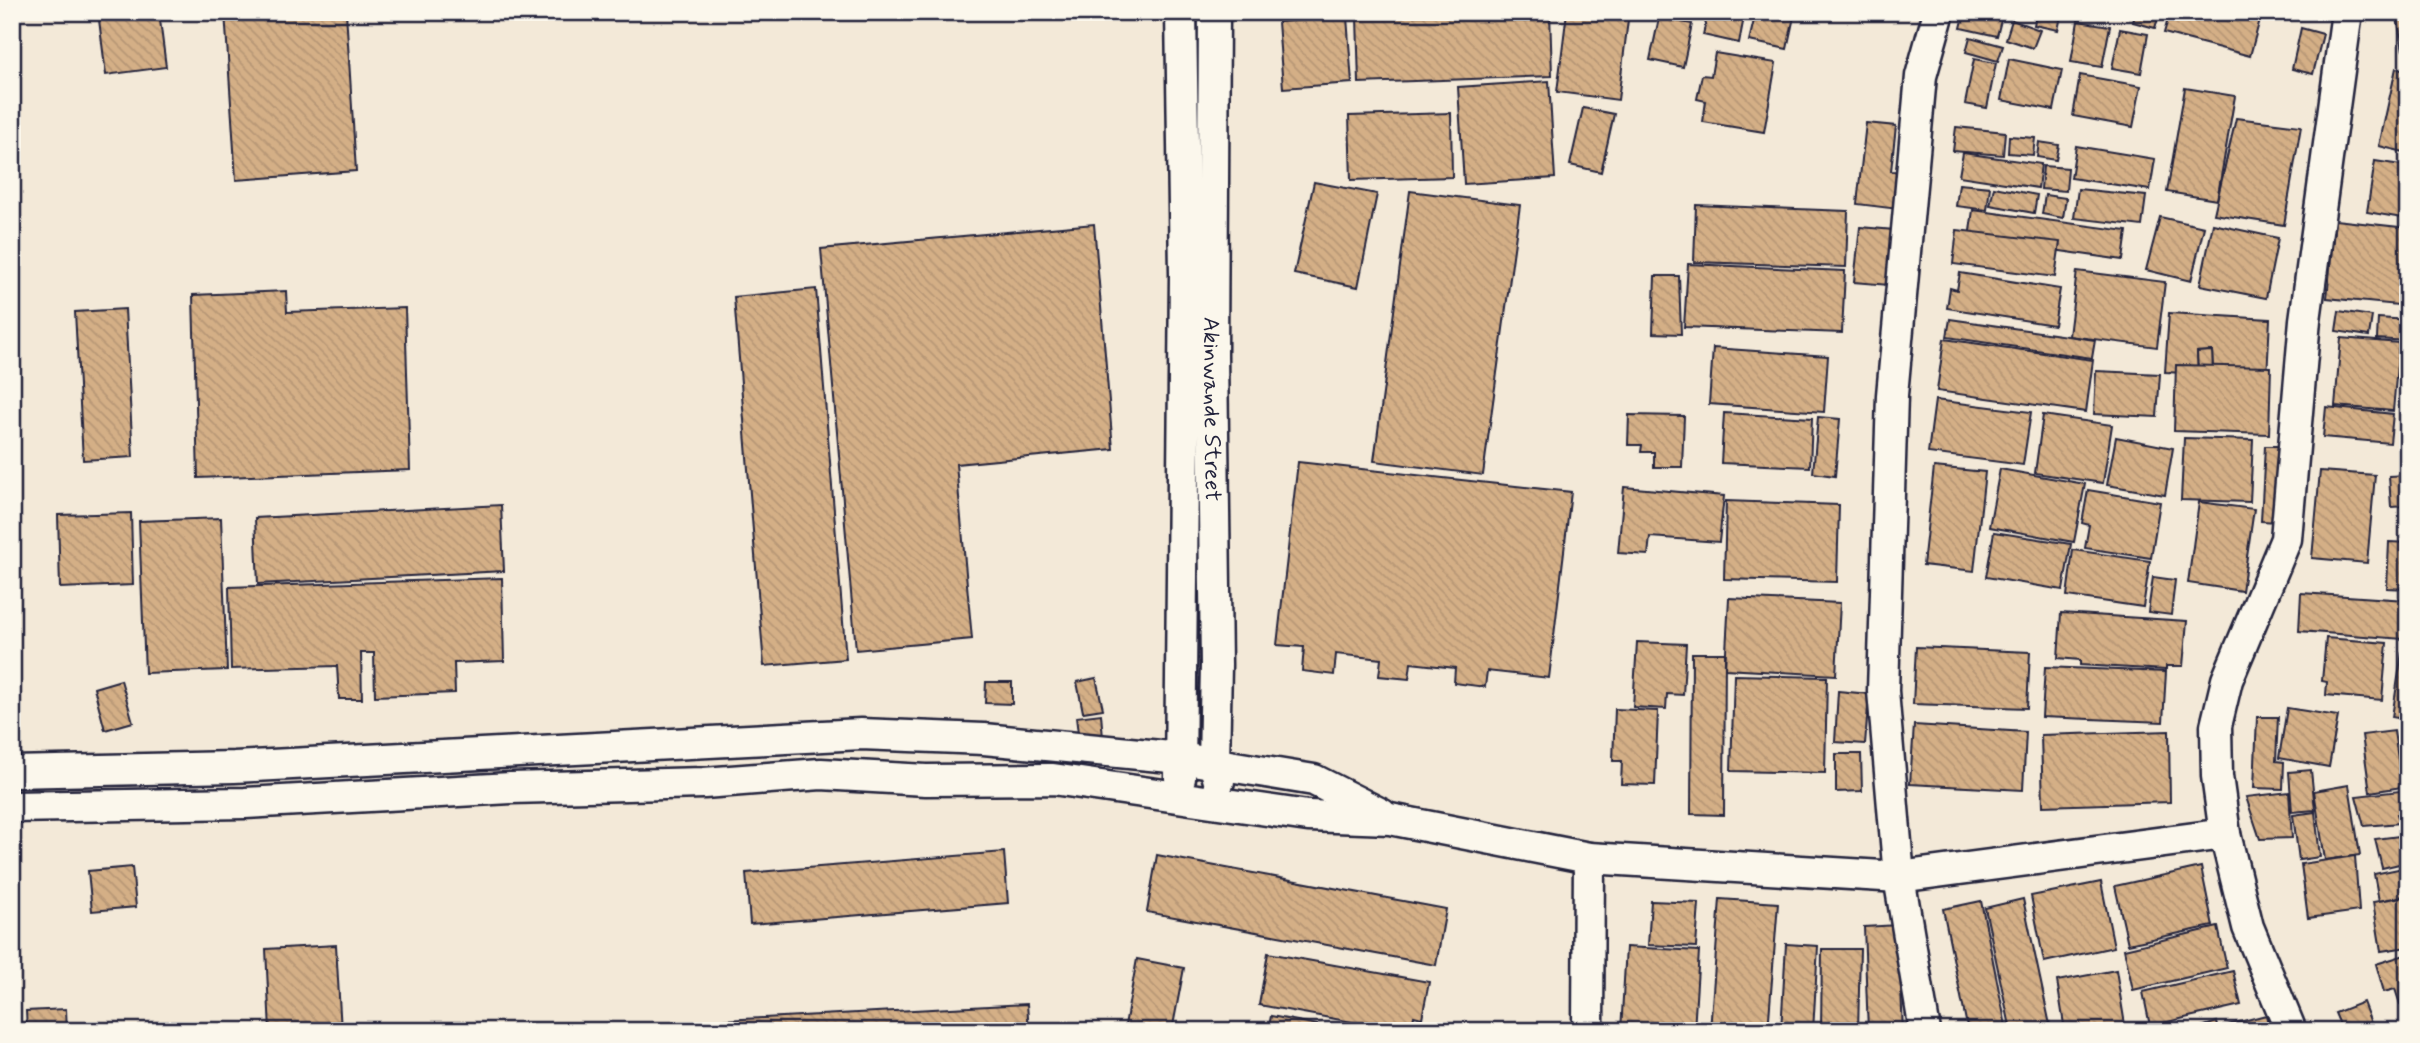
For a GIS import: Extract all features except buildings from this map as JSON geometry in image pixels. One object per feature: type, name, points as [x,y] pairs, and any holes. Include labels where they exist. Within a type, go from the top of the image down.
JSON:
[{"type":"street","name":"Akinwande Street","points":[[1178,798],[1181,758],[1185,287],[1181,12]]},
{"type":"street","name":"Akinwande Street","points":[[1214,12],[1214,763],[1226,806]]},
{"type":"street","points":[[1925,1031],[1899,877],[1883,691],[1892,395],[1922,76],[1939,12]]},
{"type":"street","points":[[2291,1031],[2248,927],[2225,834],[2217,776],[2216,726],[2227,680],[2286,539],[2305,320],[2347,12]]},
{"type":"street","points":[[12,772],[247,766],[861,734],[984,739],[1214,763],[1314,780],[1390,819]]},
{"type":"street","points":[[12,807],[245,803],[510,788],[704,783],[821,774],[926,780],[1053,779],[1308,816],[1390,819],[1589,858],[1899,877],[2225,834]]},
{"type":"street","points":[[1587,1031],[1589,858]]}]
